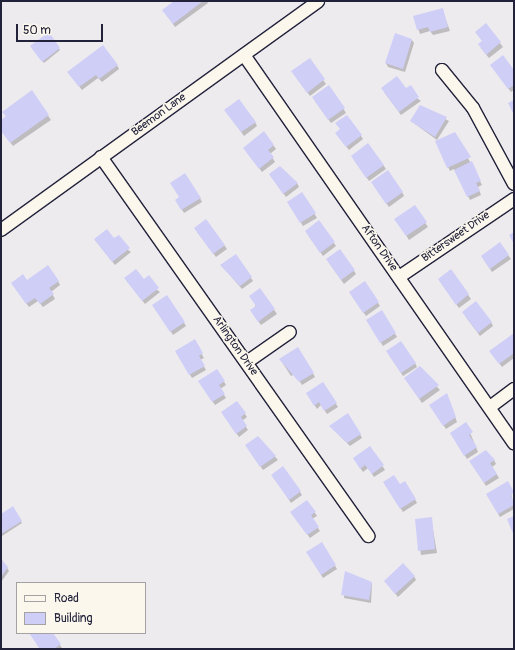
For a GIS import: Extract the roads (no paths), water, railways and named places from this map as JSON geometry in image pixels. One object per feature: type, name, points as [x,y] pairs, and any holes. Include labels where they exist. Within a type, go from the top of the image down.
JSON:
[{"type":"street","name":"Beemon Lane","points":[[1,230],[318,1]]},
{"type":"street","name":"Afton Drive","points":[[244,55],[514,443]]},
{"type":"street","points":[[442,70],[473,108],[514,184]]},
{"type":"street","name":"Arlington Drive","points":[[101,157],[247,362],[368,536]]},
{"type":"street","name":"Bittersweet Drive","points":[[399,277],[514,199]]},
{"type":"street","points":[[247,362],[290,332]]},
{"type":"street","points":[[490,407],[514,389]]}]
